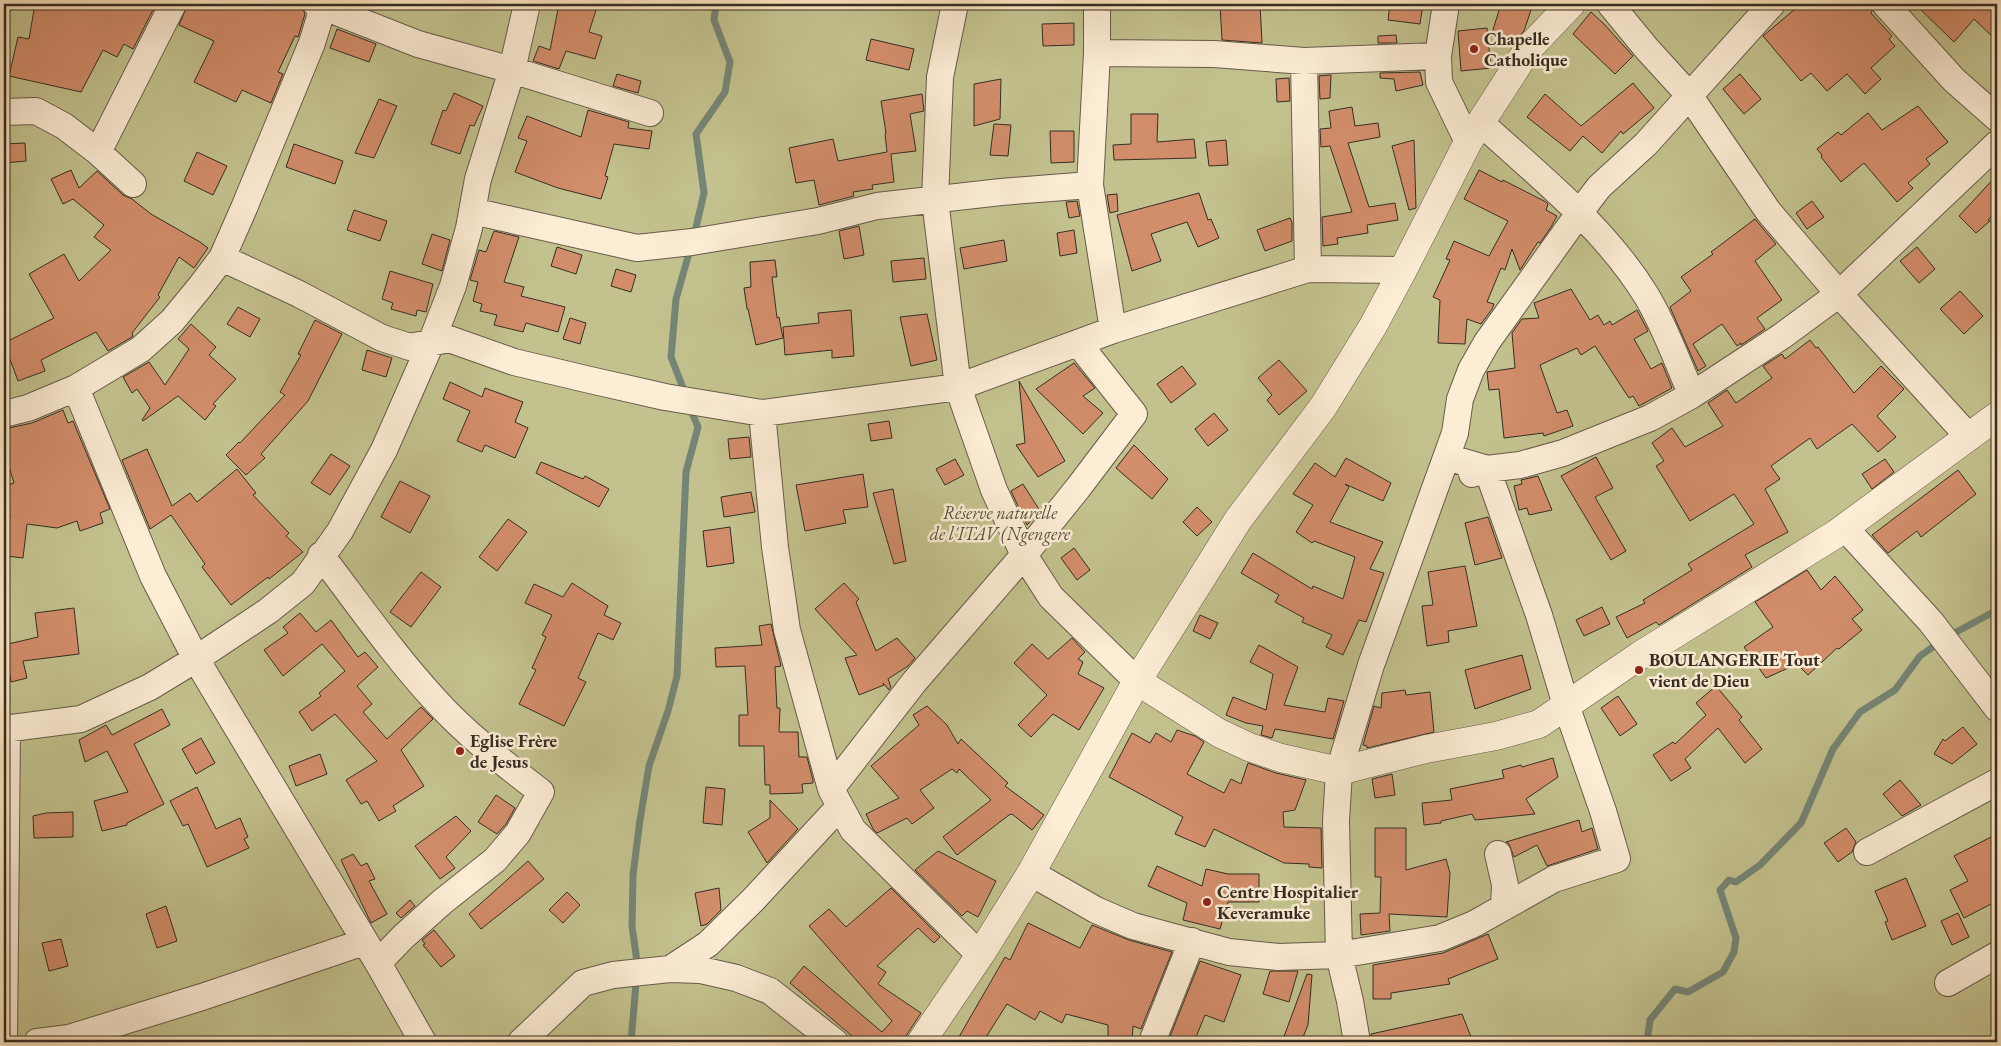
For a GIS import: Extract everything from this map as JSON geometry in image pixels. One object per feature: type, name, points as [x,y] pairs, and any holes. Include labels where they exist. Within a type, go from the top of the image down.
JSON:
[{"type":"street","points":[[98,152],[173,4]]},
{"type":"street","points":[[4,1042],[6,729],[81,719],[150,687],[268,612],[303,583],[321,555],[340,531],[384,450],[432,343],[453,286],[478,179],[512,70],[527,4]]},
{"type":"street","points":[[955,4],[940,78],[935,200],[958,387],[994,490],[1024,555],[1051,597],[1137,681],[1219,733],[1249,747],[1281,758],[1339,771],[1426,750],[1496,736],[1539,724],[1640,656],[1845,528],[1997,416]]},
{"type":"street","points":[[1097,4],[1097,53],[1090,186],[1113,330]]},
{"type":"street","points":[[1446,4],[1438,56],[1439,82],[1475,133],[1580,212],[1611,246],[1647,296],[1692,395]]},
{"type":"street","points":[[921,1042],[980,955],[1032,873],[1137,681],[1238,520],[1323,406],[1373,326],[1475,133],[1528,50],[1571,4]]},
{"type":"street","points":[[1610,4],[1646,49],[1689,95],[1768,211],[1839,294],[1969,437]]},
{"type":"street","points":[[1358,1042],[1339,955],[1336,821],[1339,771],[1371,665],[1432,500],[1454,433],[1460,399],[1475,363],[1487,342],[1599,187],[1646,144],[1772,4]]},
{"type":"street","points":[[1885,4],[1954,80],[1997,118]]},
{"type":"street","points":[[4,414],[28,408],[76,388],[141,349],[172,320],[222,258],[312,43],[321,5],[418,44],[512,70],[650,113]]},
{"type":"street","points":[[1097,53],[1214,54],[1304,60],[1438,56]]},
{"type":"street","points":[[1304,60],[1308,269]]},
{"type":"street","points":[[4,112],[36,111],[64,126],[98,152],[133,184]]},
{"type":"street","points":[[1432,500],[1454,482],[1487,469],[1520,465],[1563,453],[1650,418],[1692,395],[1782,336],[1839,294],[1997,144]]},
{"type":"street","points":[[472,210],[637,248],[692,242],[818,221],[877,206],[1001,192],[1090,186]]},
{"type":"street","points":[[222,258],[299,294],[382,338],[410,347],[449,339],[514,362],[665,397],[762,412],[958,387],[1113,330],[1308,269],[1403,270]]},
{"type":"street","points":[[670,970],[708,944],[753,900],[836,797],[915,681],[1024,555],[1134,414],[1078,343]]},
{"type":"street","points":[[76,388],[153,576],[196,659],[423,1042]]},
{"type":"street","points":[[762,412],[775,547],[787,630],[836,797],[853,830],[980,955]]},
{"type":"street","points":[[1446,457],[1487,469]]},
{"type":"street","points":[[1032,873],[1096,910],[1133,926],[1229,952],[1278,957],[1339,955],[1440,938],[1474,924],[1554,879],[1617,859],[1604,810],[1566,705],[1539,615],[1487,469]]},
{"type":"street","points":[[1845,528],[1930,622],[1997,708]]},
{"type":"street","points":[[37,1042],[69,1038],[202,997],[371,952],[403,937],[442,902],[494,860],[518,833],[541,792],[481,746],[437,703],[390,647],[321,555]]},
{"type":"street","points":[[1867,852],[1997,782]]},
{"type":"street","points":[[1498,854],[1505,885],[1504,906]]},
{"type":"street","points":[[1152,1042],[1192,941]]},
{"type":"street","points":[[1948,983],[1997,955]]},
{"type":"street","points":[[521,1042],[583,983],[613,975],[670,970],[701,970],[736,978],[770,991],[835,1042]]},
{"type":"green space","name":"Réserve naturelle de l'ITAV (Ngengere","points":[[4,4],[1997,4],[1997,1042],[4,1042]]},
{"type":"building","points":[[35,4],[156,4],[133,49],[124,44],[117,57],[103,50],[81,92],[9,76],[18,37],[29,39]]},
{"type":"building","points":[[188,4],[301,4],[305,14],[298,37],[295,36],[278,72],[283,74],[271,103],[242,90],[236,102],[194,82],[214,41],[179,25]]},
{"type":"building","points":[[559,4],[598,4],[589,32],[602,36],[595,59],[566,51],[559,69],[533,61],[539,46],[550,50]]},
{"type":"building","points":[[1220,4],[1260,4],[1262,43],[1222,40]]},
{"type":"building","points":[[1390,4],[1423,4],[1420,24],[1388,20]]},
{"type":"building","points":[[1501,4],[1533,4],[1524,31],[1513,43],[1491,36]]},
{"type":"building","points":[[1801,4],[1870,4],[1871,13],[1892,36],[1889,39],[1895,46],[1871,68],[1881,79],[1865,94],[1847,74],[1827,91],[1811,73],[1801,81],[1763,36]]},
{"type":"building","points":[[1915,4],[1997,4],[1997,41],[1974,19],[1954,42]]},
{"type":"building","points":[[1591,12],[1633,56],[1615,74],[1573,34]]},
{"type":"building","points":[[1074,23],[1074,45],[1043,46],[1042,24]]},
{"type":"building","name":"Chapelle Catholique","points":[[1487,28],[1491,68],[1461,71],[1458,31]]},
{"type":"building","points":[[337,29],[376,44],[369,62],[330,48]]},
{"type":"building","points":[[1396,35],[1397,43],[1378,43],[1378,36]]},
{"type":"building","points":[[871,39],[914,49],[909,70],[866,60]]},
{"type":"building","points":[[1420,72],[1423,85],[1396,91],[1394,79],[1380,78],[1380,73]]},
{"type":"building","points":[[617,74],[641,81],[638,93],[613,86]]},
{"type":"building","points":[[1740,74],[1761,99],[1744,114],[1723,89]]},
{"type":"building","points":[[1331,75],[1330,98],[1320,99],[1319,76]]},
{"type":"building","points":[[1289,78],[1290,101],[1277,102],[1276,79]]},
{"type":"building","points":[[1001,79],[1000,119],[974,126],[974,84]]},
{"type":"building","points":[[1633,83],[1654,108],[1623,134],[1621,131],[1602,153],[1583,136],[1570,151],[1527,117],[1545,94],[1581,126]]},
{"type":"building","points":[[454,93],[483,106],[474,126],[470,125],[460,154],[431,144],[443,110],[446,111]]},
{"type":"building","points":[[922,94],[924,111],[910,114],[916,151],[891,154],[894,182],[872,185],[873,189],[853,192],[854,196],[819,205],[814,180],[796,183],[789,148],[833,139],[838,161],[887,152],[881,101]]},
{"type":"building","points":[[379,99],[397,106],[374,158],[355,153]]},
{"type":"building","points":[[1918,106],[1948,142],[1926,159],[1930,164],[1908,183],[1913,188],[1897,202],[1864,163],[1841,182],[1817,149],[1838,132],[1841,135],[1868,113],[1882,130]]},
{"type":"building","points":[[1352,107],[1355,126],[1378,123],[1380,137],[1348,143],[1369,207],[1395,203],[1398,220],[1367,225],[1368,233],[1337,238],[1338,244],[1323,246],[1322,217],[1352,212],[1330,146],[1321,147],[1320,129],[1331,128],[1329,111]]},
{"type":"building","points":[[588,110],[629,122],[628,128],[652,131],[649,149],[614,144],[605,176],[608,177],[601,199],[558,188],[515,172],[527,141],[518,138],[527,116],[581,137]]},
{"type":"building","points":[[1131,114],[1158,114],[1157,142],[1194,139],[1196,158],[1114,160],[1113,145],[1131,144]]},
{"type":"building","points":[[994,124],[1011,125],[1008,156],[990,155]]},
{"type":"building","points":[[1050,131],[1074,131],[1074,162],[1051,163]]},
{"type":"building","points":[[1226,140],[1228,165],[1209,166],[1206,142]]},
{"type":"building","points":[[1414,140],[1416,208],[1409,210],[1392,146]]},
{"type":"building","points":[[25,143],[26,161],[4,163],[4,144]]},
{"type":"building","points":[[294,144],[343,161],[335,184],[286,167]]},
{"type":"building","points":[[197,152],[227,166],[213,195],[184,181]]},
{"type":"building","points":[[71,170],[79,188],[97,171],[123,195],[208,248],[194,268],[179,257],[158,295],[160,297],[132,333],[132,337],[108,351],[96,332],[41,360],[45,371],[18,381],[4,343],[54,318],[29,274],[64,254],[79,281],[111,250],[94,237],[104,225],[73,199],[63,204],[51,179]]},
{"type":"building","points":[[1479,170],[1546,202],[1548,204],[1546,210],[1557,216],[1520,270],[1512,249],[1505,270],[1501,268],[1487,302],[1494,304],[1492,309],[1481,324],[1467,319],[1465,344],[1438,343],[1440,300],[1433,297],[1450,260],[1446,259],[1454,241],[1489,256],[1508,221],[1464,199]]},
{"type":"building","points":[[1997,175],[1997,210],[1988,220],[1990,221],[1976,233],[1959,216]]},
{"type":"building","points":[[1199,193],[1208,220],[1211,219],[1219,238],[1198,247],[1187,222],[1151,234],[1161,261],[1132,271],[1117,215]]},
{"type":"building","points":[[1117,194],[1118,211],[1110,213],[1107,195]]},
{"type":"building","points":[[1077,201],[1080,216],[1069,218],[1066,202]]},
{"type":"building","points":[[1812,201],[1824,217],[1807,229],[1796,213]]},
{"type":"building","points":[[354,210],[387,221],[380,241],[347,230]]},
{"type":"building","points":[[1290,218],[1292,222],[1292,241],[1265,251],[1257,230]]},
{"type":"building","points":[[1755,219],[1776,244],[1755,261],[1782,300],[1757,318],[1765,329],[1741,345],[1741,343],[1737,346],[1722,324],[1693,344],[1706,366],[1698,371],[1670,307],[1691,291],[1681,277],[1713,254],[1711,252]]},
{"type":"building","points":[[859,226],[864,255],[844,259],[839,231]]},
{"type":"building","points":[[1074,230],[1077,253],[1060,256],[1057,233]]},
{"type":"building","points":[[494,231],[519,237],[504,282],[524,287],[521,296],[565,307],[558,332],[526,323],[523,332],[494,325],[497,315],[480,311],[482,304],[473,301],[478,282],[470,280],[479,250],[486,252]]},
{"type":"building","points":[[432,234],[450,240],[442,271],[422,264]]},
{"type":"building","points":[[1004,240],[1007,261],[964,269],[960,248]]},
{"type":"building","points":[[557,247],[582,255],[576,274],[551,266]]},
{"type":"building","points":[[1917,247],[1935,269],[1919,283],[1900,261]]},
{"type":"building","points":[[924,258],[926,279],[893,282],[891,261]]},
{"type":"building","points":[[775,260],[777,277],[772,277],[777,318],[779,317],[783,338],[756,345],[744,288],[751,287],[750,262]]},
{"type":"building","points":[[616,269],[636,275],[631,292],[611,286]]},
{"type":"building","points":[[390,271],[433,284],[426,312],[417,310],[416,316],[391,309],[393,303],[382,299]]},
{"type":"building","points":[[1571,289],[1590,320],[1598,315],[1604,325],[1610,321],[1612,325],[1637,310],[1648,331],[1634,339],[1651,369],[1662,363],[1672,388],[1639,406],[1633,396],[1629,398],[1595,346],[1581,355],[1577,348],[1540,365],[1557,413],[1567,410],[1573,426],[1544,436],[1543,433],[1504,438],[1499,389],[1489,390],[1487,372],[1515,368],[1512,333],[1522,319],[1539,318],[1534,303]]},
{"type":"building","points":[[1960,291],[1983,316],[1964,334],[1940,309]]},
{"type":"building","points":[[238,307],[260,319],[250,337],[227,324]]},
{"type":"building","points":[[851,310],[854,356],[832,358],[832,350],[785,355],[783,327],[819,323],[818,313]]},
{"type":"building","points":[[927,314],[937,360],[911,366],[900,317]]},
{"type":"building","points":[[570,318],[586,323],[580,344],[563,339]]},
{"type":"building","points":[[315,320],[342,334],[308,401],[261,454],[265,458],[246,475],[226,455],[240,443],[285,395],[280,392],[301,355],[298,354]]},
{"type":"building","points":[[191,324],[216,347],[209,355],[236,379],[213,404],[216,406],[205,420],[178,396],[143,421],[150,408],[137,389],[132,393],[123,377],[149,362],[165,385],[189,349],[178,339]]},
{"type":"building","points":[[1810,340],[1816,348],[1818,347],[1854,393],[1881,366],[1904,389],[1877,416],[1896,437],[1878,452],[1852,424],[1817,449],[1810,438],[1771,466],[1780,479],[1765,489],[1788,532],[1745,555],[1752,567],[1659,625],[1656,622],[1627,638],[1616,617],[1645,603],[1643,600],[1692,570],[1688,564],[1754,524],[1734,494],[1690,521],[1656,466],[1664,461],[1652,443],[1672,428],[1685,447],[1723,426],[1708,403],[1727,390],[1736,403],[1772,378],[1763,366],[1782,354],[1785,359]]},
{"type":"building","points":[[367,350],[392,358],[386,377],[362,370]]},
{"type":"building","points":[[1279,360],[1307,391],[1279,415],[1267,400],[1272,395],[1258,378]]},
{"type":"building","points":[[1074,363],[1095,388],[1083,396],[1103,413],[1083,434],[1036,389]]},
{"type":"building","points":[[1182,366],[1196,384],[1171,403],[1157,384]]},
{"type":"building","points":[[1019,381],[1065,461],[1038,477],[1016,445],[1025,443]]},
{"type":"building","points":[[450,382],[482,397],[485,388],[523,402],[515,422],[528,428],[515,458],[485,445],[482,452],[457,441],[470,411],[443,399]]},
{"type":"building","points":[[63,410],[68,423],[73,421],[110,509],[100,513],[103,523],[80,531],[77,521],[57,528],[27,524],[23,558],[6,556],[10,515],[4,515],[4,486],[14,483],[4,451],[4,429],[32,423]]},
{"type":"building","points":[[1214,413],[1228,430],[1208,446],[1195,429]]},
{"type":"building","points":[[889,421],[892,438],[871,441],[868,424]]},
{"type":"building","points":[[749,437],[751,457],[730,459],[728,439]]},
{"type":"building","points":[[1134,445],[1168,479],[1152,499],[1116,468]]},
{"type":"building","points":[[147,449],[172,506],[190,493],[197,502],[237,469],[256,493],[253,495],[289,533],[286,536],[303,552],[269,579],[268,577],[231,605],[202,567],[205,564],[171,515],[150,529],[122,460]]},
{"type":"building","points":[[331,454],[350,466],[330,495],[311,483]]},
{"type":"building","points":[[1596,457],[1613,488],[1595,497],[1626,551],[1611,560],[1561,476]]},
{"type":"building","points":[[1346,458],[1391,483],[1383,501],[1345,484],[1349,487],[1330,522],[1383,542],[1370,569],[1384,573],[1366,622],[1359,620],[1343,655],[1326,647],[1332,635],[1302,622],[1304,618],[1275,602],[1279,595],[1241,573],[1253,553],[1312,589],[1313,586],[1343,599],[1355,557],[1314,541],[1312,543],[1296,532],[1313,505],[1293,494],[1315,463],[1335,477]]},
{"type":"building","points":[[955,459],[964,475],[945,485],[936,469]]},
{"type":"building","points":[[1885,459],[1894,472],[1872,489],[1862,474]]},
{"type":"building","points":[[541,462],[583,479],[585,476],[609,489],[599,507],[536,473]]},
{"type":"building","points":[[1958,470],[1976,494],[1921,537],[1917,531],[1888,553],[1872,535]]},
{"type":"building","points":[[863,474],[868,507],[843,510],[846,523],[805,531],[796,485]]},
{"type":"building","points":[[1538,476],[1552,510],[1529,515],[1527,508],[1519,510],[1514,486],[1522,484],[1521,480]]},
{"type":"building","points":[[400,481],[430,496],[410,533],[381,517]]},
{"type":"building","points":[[1023,484],[1040,511],[1027,525],[1011,491]]},
{"type":"building","points":[[893,489],[906,561],[894,564],[873,493]]},
{"type":"building","points":[[751,492],[755,512],[724,517],[721,497]]},
{"type":"building","points":[[1197,507],[1212,522],[1197,536],[1183,522]]},
{"type":"building","points":[[1488,517],[1502,558],[1475,565],[1465,523]]},
{"type":"building","points":[[508,519],[527,532],[497,571],[479,557]]},
{"type":"building","points":[[730,527],[734,563],[707,567],[703,531]]},
{"type":"building","points":[[1074,548],[1090,570],[1077,580],[1061,558]]},
{"type":"building","points":[[1465,566],[1477,626],[1448,631],[1449,642],[1427,646],[1422,606],[1433,605],[1428,572]]},
{"type":"building","points":[[1807,570],[1821,590],[1835,576],[1863,610],[1852,619],[1862,630],[1839,649],[1837,648],[1808,675],[1797,664],[1766,678],[1744,647],[1773,627],[1755,602]]},
{"type":"building","points":[[421,572],[441,587],[411,627],[390,612]]},
{"type":"building","points":[[572,583],[608,606],[604,615],[621,623],[613,640],[598,633],[578,678],[586,682],[564,726],[519,704],[536,670],[532,668],[546,637],[542,635],[552,615],[525,603],[534,584],[563,597]]},
{"type":"building","points":[[844,583],[859,599],[856,602],[876,651],[897,638],[915,658],[908,666],[888,679],[891,687],[889,690],[883,683],[884,685],[859,695],[845,658],[857,655],[815,609]]},
{"type":"building","points":[[1602,607],[1610,624],[1584,636],[1576,620]]},
{"type":"building","points":[[74,608],[79,654],[23,661],[27,678],[11,682],[4,645],[38,637],[35,613]]},
{"type":"building","points":[[300,613],[316,632],[331,620],[358,657],[365,652],[378,667],[357,686],[372,704],[363,712],[387,739],[421,707],[433,719],[401,750],[424,786],[393,806],[396,811],[379,821],[367,801],[361,804],[346,780],[377,761],[335,714],[312,731],[299,712],[321,696],[319,693],[345,671],[322,644],[283,676],[264,650],[288,633],[283,627]]},
{"type":"building","points":[[1200,615],[1218,623],[1210,639],[1193,631]]},
{"type":"building","points":[[771,624],[781,666],[775,667],[777,708],[780,708],[779,732],[798,732],[799,757],[807,757],[813,780],[813,783],[802,784],[803,793],[770,794],[770,785],[765,785],[764,746],[739,746],[739,715],[748,715],[745,666],[716,667],[715,648],[762,645],[759,626]]},
{"type":"building","points":[[1072,638],[1085,652],[1078,659],[1083,662],[1078,674],[1104,688],[1079,730],[1053,714],[1031,737],[1018,725],[1047,695],[1014,663],[1032,644],[1048,659]]},
{"type":"building","points":[[1259,645],[1298,667],[1284,705],[1325,712],[1328,698],[1344,701],[1333,739],[1275,729],[1272,738],[1261,735],[1263,726],[1246,723],[1226,715],[1233,697],[1266,710],[1273,674],[1250,662]]},
{"type":"building","points":[[1522,655],[1531,689],[1475,709],[1465,670]]},
{"type":"building","points":[[1716,686],[1742,717],[1739,720],[1762,749],[1745,763],[1718,728],[1685,759],[1691,768],[1671,781],[1653,755],[1673,742],[1675,744],[1706,715],[1696,703]]},
{"type":"building","points":[[1405,690],[1406,695],[1430,692],[1434,732],[1367,748],[1367,746],[1363,745],[1374,706],[1381,708],[1382,693]]},
{"type":"building","points":[[1618,696],[1637,724],[1620,736],[1601,708]]},
{"type":"building","points":[[927,706],[947,725],[958,744],[961,739],[1008,783],[1005,786],[1044,815],[1032,830],[1012,814],[1009,815],[957,855],[943,837],[991,800],[959,769],[957,773],[952,769],[920,790],[934,808],[912,824],[907,818],[877,833],[873,829],[866,814],[899,798],[871,766],[919,725],[913,715]]},
{"type":"building","points":[[162,709],[170,725],[134,744],[164,804],[127,823],[127,825],[102,831],[94,801],[128,792],[107,751],[85,762],[79,740],[106,725],[112,735]]},
{"type":"building","points":[[1963,727],[1977,744],[1952,764],[1934,754],[1943,739],[1945,741]]},
{"type":"building","points":[[1177,730],[1195,736],[1204,742],[1187,774],[1224,793],[1231,779],[1241,784],[1248,763],[1276,773],[1306,780],[1295,810],[1283,812],[1284,827],[1321,828],[1322,868],[1309,867],[1309,864],[1284,863],[1214,829],[1205,847],[1175,834],[1183,817],[1109,777],[1132,733],[1150,743],[1156,733],[1171,742]]},
{"type":"building","points":[[201,738],[215,763],[196,774],[182,749]]},
{"type":"building","points":[[320,754],[327,774],[296,786],[289,766]]},
{"type":"building","points":[[1553,758],[1558,777],[1526,799],[1535,814],[1475,820],[1472,814],[1441,821],[1441,823],[1424,825],[1422,803],[1452,800],[1450,789],[1504,778],[1502,770],[1521,765],[1522,767]]},
{"type":"building","points":[[1392,774],[1395,795],[1375,798],[1372,779]]},
{"type":"building","points":[[1900,780],[1921,805],[1902,816],[1883,794]]},
{"type":"building","points":[[197,787],[216,829],[240,818],[248,837],[244,839],[249,848],[207,867],[188,824],[183,826],[170,801]]},
{"type":"building","points":[[706,787],[725,789],[722,825],[703,823]]},
{"type":"building","points":[[496,795],[515,808],[506,824],[497,834],[478,822]]},
{"type":"building","points":[[770,800],[798,829],[767,863],[748,832],[770,818]]},
{"type":"building","points":[[73,812],[73,837],[34,838],[33,816],[46,813]]},
{"type":"building","points":[[456,816],[471,831],[446,857],[455,868],[440,879],[415,846]]},
{"type":"building","points":[[1579,820],[1582,832],[1592,828],[1598,849],[1547,866],[1537,845],[1514,857],[1509,844],[1506,842]]},
{"type":"building","points":[[1375,828],[1406,828],[1406,870],[1446,859],[1450,873],[1447,917],[1389,914],[1390,931],[1361,935],[1360,914],[1380,913],[1381,877],[1375,877]]},
{"type":"building","points":[[1846,828],[1856,842],[1852,852],[1838,862],[1824,843]]},
{"type":"building","points":[[1997,834],[1997,901],[1964,918],[1950,890],[1968,881],[1954,856]]},
{"type":"building","points":[[938,851],[996,881],[978,917],[967,911],[962,916],[915,870]]},
{"type":"building","points":[[353,854],[361,866],[367,863],[375,879],[369,881],[387,914],[371,923],[341,860]]},
{"type":"building","points":[[528,861],[544,879],[481,929],[469,914]]},
{"type":"building","points":[[1157,866],[1202,886],[1206,869],[1228,874],[1259,874],[1259,902],[1228,902],[1220,929],[1183,920],[1187,903],[1148,886]]},
{"type":"building","points":[[1906,878],[1926,926],[1892,940],[1885,922],[1888,921],[1875,891]]},
{"type":"building","points":[[719,888],[721,910],[707,924],[701,926],[695,893]]},
{"type":"building","points":[[891,888],[940,937],[934,943],[918,928],[877,966],[886,972],[878,984],[921,1013],[902,1042],[859,1042],[790,983],[804,966],[882,1032],[892,1021],[809,926],[829,909],[846,927]]},
{"type":"building","points":[[567,892],[580,905],[563,923],[549,910]]},
{"type":"building","points":[[410,900],[415,906],[401,918],[396,913]]},
{"type":"building","points":[[166,906],[177,941],[157,948],[146,914]]},
{"type":"building","points":[[1958,913],[1969,937],[1952,945],[1941,921]]},
{"type":"building","points":[[1028,923],[1080,948],[1092,925],[1129,940],[1172,952],[1141,1029],[1133,1026],[1132,1042],[1108,1042],[1108,1025],[1066,1014],[1062,1023],[1040,1011],[1035,1020],[1007,1004],[983,1042],[956,1042],[1005,957],[1010,960]]},
{"type":"building","points":[[434,930],[455,956],[441,967],[423,945],[425,944],[422,940]]},
{"type":"building","points":[[1488,934],[1498,959],[1448,979],[1450,984],[1391,993],[1391,999],[1373,999],[1373,965],[1443,953]]},
{"type":"building","points":[[61,939],[68,966],[49,971],[42,943]]},
{"type":"building","points":[[1200,961],[1241,975],[1224,1022],[1205,1015],[1194,1042],[1176,1042],[1169,1039]]},
{"type":"building","points":[[1270,971],[1298,971],[1289,1002],[1263,994]]},
{"type":"building","points":[[1307,974],[1312,975],[1308,1025],[1301,1042],[1282,1042]]},
{"type":"building","points":[[1462,1014],[1473,1042],[1372,1042],[1371,1034]]},
{"type":"waterway","points":[[694,236],[704,193],[696,134],[725,92],[730,62],[714,20],[716,4]]},
{"type":"waterway","points":[[685,393],[671,357],[676,299],[691,246]]},
{"type":"waterway","points":[[637,962],[632,926],[633,875],[640,820],[649,766],[668,711],[677,676],[686,472],[698,427],[690,408]]},
{"type":"waterway","points":[[1949,636],[1997,610]]},
{"type":"waterway","points":[[1647,1042],[1650,1020],[1675,989],[1688,992],[1723,972],[1734,952],[1736,938],[1720,890],[1729,880],[1736,882],[1760,865],[1801,823],[1833,749],[1860,712],[1895,690],[1920,656],[1940,642]]},
{"type":"waterway","points":[[631,1042],[636,983]]},
{"type":"place","name":"Chapelle Catholique","points":[[1474,49]]},
{"type":"place","name":"BOULANGERIE Tout vient de Dieu","points":[[1639,670]]},
{"type":"place","name":"Eglise Frère de Jesus","points":[[460,751]]},
{"type":"place","name":"Centre Hospitalier Keveramuke","points":[[1207,902]]}]
